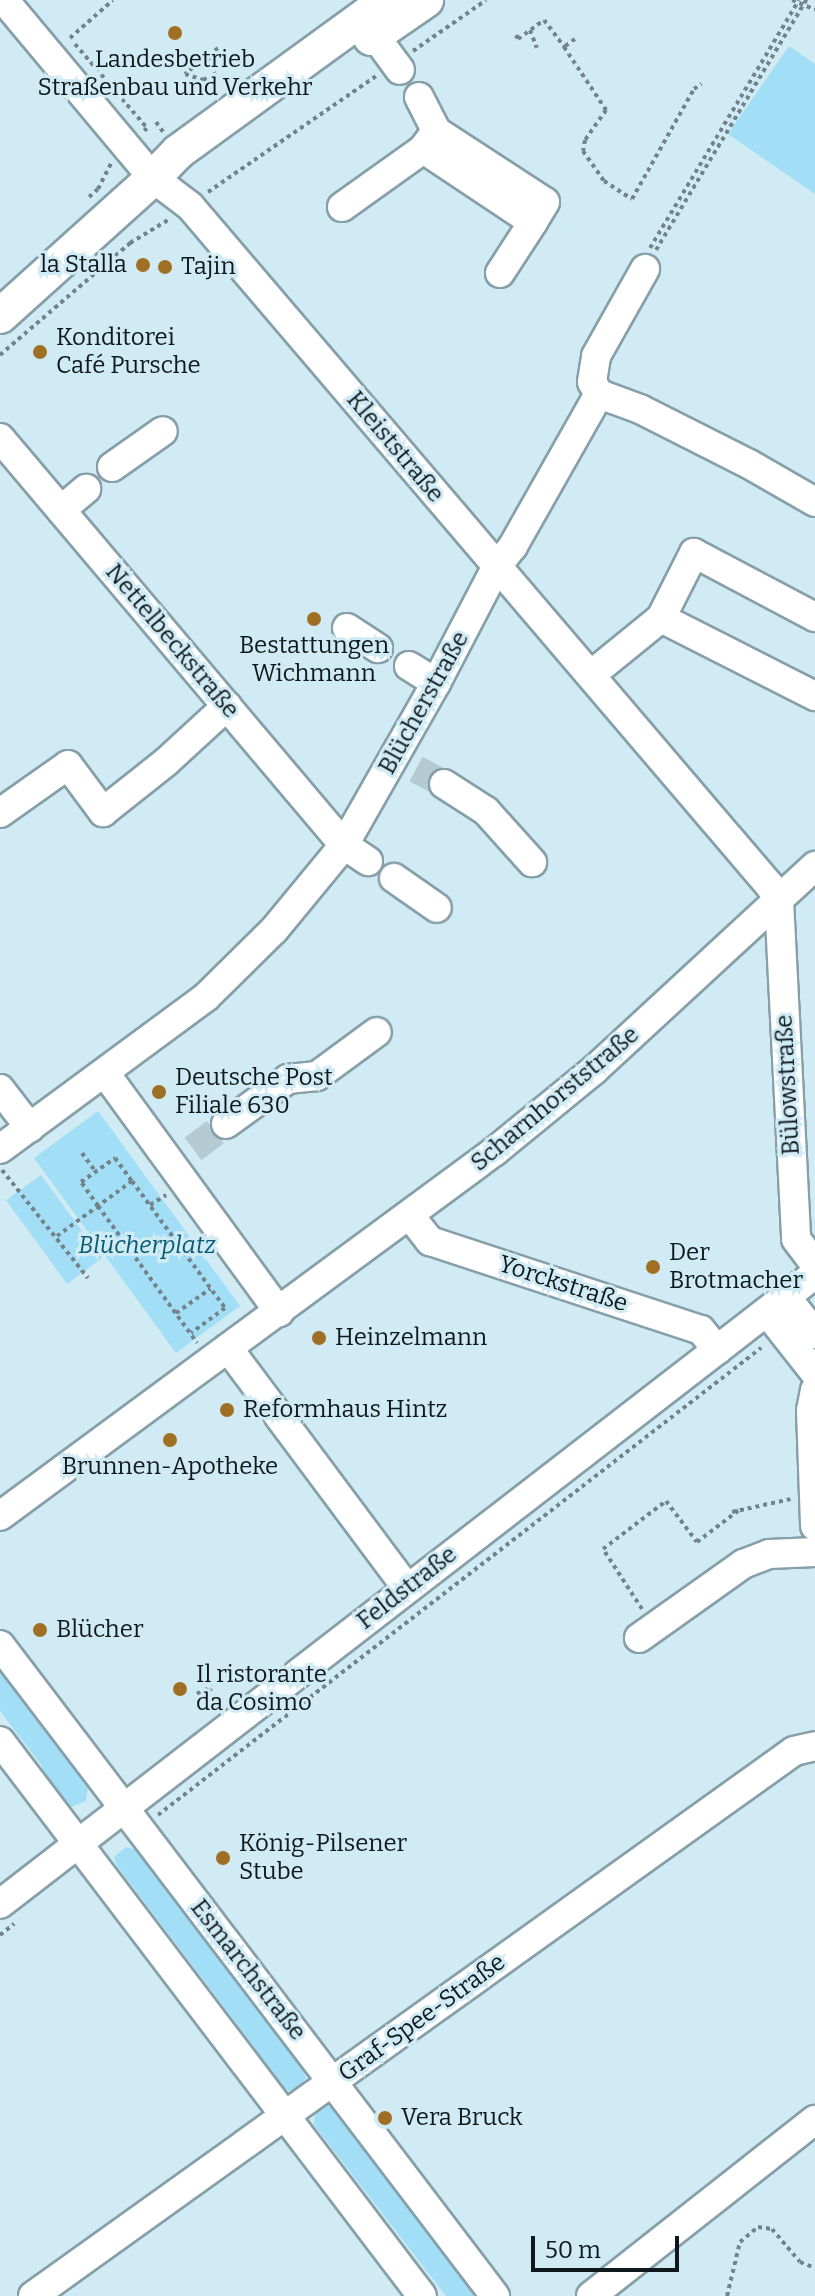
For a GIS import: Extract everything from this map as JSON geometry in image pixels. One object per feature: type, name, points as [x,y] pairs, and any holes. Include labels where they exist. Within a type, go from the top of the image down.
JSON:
[{"type":"main road","points":[[0,316],[178,152],[387,0]]},
{"type":"main road","points":[[153,178],[195,188],[375,36],[426,0]]},
{"type":"street","points":[[4,0],[153,178]]},
{"type":"street","points":[[375,36],[398,66]]},
{"type":"street","points":[[419,97],[429,140],[545,202],[500,273]]},
{"type":"street","points":[[342,207],[429,140]]},
{"type":"street","name":"Kleiststraße","points":[[195,188],[497,566],[759,870],[779,900]]},
{"type":"street","points":[[645,269],[596,356],[592,382],[599,394],[640,409],[749,464],[815,502]]},
{"type":"street","name":"Blücherstraße","points":[[105,1073],[206,997],[257,949],[344,845],[405,763],[436,683],[497,566],[513,546],[599,394]]},
{"type":"street","points":[[112,467],[163,431]]},
{"type":"street","name":"Nettelbeckstraße","points":[[0,438],[344,845],[368,861]]},
{"type":"street","points":[[61,510],[86,489]]},
{"type":"street","points":[[592,674],[661,618],[694,553],[815,617]]},
{"type":"street","points":[[661,618],[815,696]]},
{"type":"street","points":[[347,628],[378,648]]},
{"type":"street","points":[[409,666],[436,683]]},
{"type":"street","points":[[0,813],[68,765],[103,812],[227,706]]},
{"type":"street","points":[[444,784],[486,811],[532,862]]},
{"type":"street","name":"Scharnhorststraße","points":[[279,1312],[411,1217],[594,1070],[815,866]]},
{"type":"street","points":[[394,878],[437,908]]},
{"type":"street","name":"Bülowstraße","points":[[779,900],[796,1239],[815,1264]]},
{"type":"street","points":[[226,1124],[288,1079],[317,1076],[377,1032]]},
{"type":"street","points":[[0,1149],[105,1073],[183,1157],[279,1312],[0,1516]]},
{"type":"street","points":[[0,1089],[30,1128]]},
{"type":"street","name":"Yorckstraße","points":[[411,1217],[430,1241],[701,1330],[717,1350]]},
{"type":"street","name":"Feldstraße","points":[[12,1910],[77,1844],[132,1819],[406,1587],[717,1350],[778,1313],[815,1274]]},
{"type":"street","points":[[778,1313],[815,1334]]},
{"type":"street","points":[[778,1313],[815,1373]]},
{"type":"street","points":[[228,1348],[406,1587]]},
{"type":"street","points":[[815,1390],[811,1410],[815,1526]]},
{"type":"street","points":[[647,1633],[743,1564],[769,1554],[815,1552]]},
{"type":"street","name":"Esmarchstraße","points":[[0,1645],[495,2296]]},
{"type":"street","points":[[0,1741],[422,2296]]},
{"type":"street","name":"Graf-Spee-Straße","points":[[33,2296],[794,1751],[815,1746]]},
{"type":"street","points":[[591,2296],[815,2120]]},
{"type":"path","points":[[70,38],[113,0]]},
{"type":"path","points":[[0,355],[195,188],[398,66],[486,0]]},
{"type":"path","points":[[645,269],[799,2],[815,10]]},
{"type":"path","points":[[516,35],[518,39],[544,20],[564,47],[606,110],[585,140],[583,151],[604,181],[632,199],[694,89],[701,84]]},
{"type":"path","points":[[59,26],[147,128]]},
{"type":"path","points":[[530,30],[537,48]]},
{"type":"path","points":[[564,47],[575,39]]},
{"type":"path","points":[[215,74],[203,80],[185,74],[218,48]]},
{"type":"path","points":[[208,57],[219,80]]},
{"type":"path","points":[[87,199],[98,189],[114,156]]},
{"type":"path","points":[[82,1153],[96,1172]]},
{"type":"path","points":[[191,1333],[225,1308],[115,1158],[81,1182],[195,1339]]},
{"type":"path","points":[[0,1168],[88,1278]]},
{"type":"path","points":[[57,1236],[132,1181]]},
{"type":"path","points":[[149,1205],[161,1198]]},
{"type":"path","points":[[176,1313],[210,1289]]},
{"type":"path","points":[[132,1819],[778,1313]]},
{"type":"path","points":[[732,1512],[813,1495]]},
{"type":"path","points":[[647,1633],[603,1549],[666,1501],[697,1542],[739,1510]]},
{"type":"path","points":[[197,1694],[208,1688],[216,1699]]},
{"type":"path","points":[[0,1935],[12,1910]]},
{"type":"path","points":[[727,2296],[740,2242],[758,2227],[772,2229],[800,2262],[815,2268]]},
{"type":"green space","points":[[789,46],[815,64],[815,194],[728,134]]},
{"type":"green space","name":"Blücherplatz","points":[[98,1111],[240,1306],[176,1353],[34,1158]]},
{"type":"green space","points":[[41,1175],[102,1258],[67,1284],[6,1200]]},
{"type":"green space","points":[[0,1670],[88,1787],[86,1801],[68,1808],[42,1775],[42,1766],[0,1711]]},
{"type":"green space","points":[[126,1847],[134,1849],[300,2064],[306,2078],[298,2088],[290,2091],[280,2088],[256,2055],[255,2048],[117,1866],[114,1857]]},
{"type":"green space","points":[[328,2105],[336,2109],[347,2123],[476,2296],[446,2296],[314,2125],[315,2112]]},
{"type":"tunnel","points":[[416,769],[444,784]]},
{"type":"tunnel","points":[[193,1149],[226,1124]]},
{"type":"place","name":"Landesbetrieb Straßenbau und Verkehr","points":[[175,33]]},
{"type":"place","name":"la Stalla","points":[[143,265]]},
{"type":"place","name":"Tajin","points":[[165,267]]},
{"type":"place","name":"Konditorei Café Pursche","points":[[40,352]]},
{"type":"place","name":"Bestattungen Wichmann","points":[[314,619]]},
{"type":"place","name":"Deutsche Post Filiale 630","points":[[159,1092]]},
{"type":"place","name":"Der Brotmacher","points":[[653,1267]]},
{"type":"place","name":"Heinzelmann","points":[[319,1338]]},
{"type":"place","name":"Reformhaus Hintz","points":[[227,1410]]},
{"type":"place","name":"Brunnen-Apotheke","points":[[170,1440]]},
{"type":"place","name":"Blücher","points":[[40,1630]]},
{"type":"place","name":"Il ristorante da Cosimo","points":[[180,1689]]},
{"type":"place","name":"König-Pilsener Stube","points":[[223,1858]]},
{"type":"place","name":"Vera Bruck","points":[[385,2118]]}]
